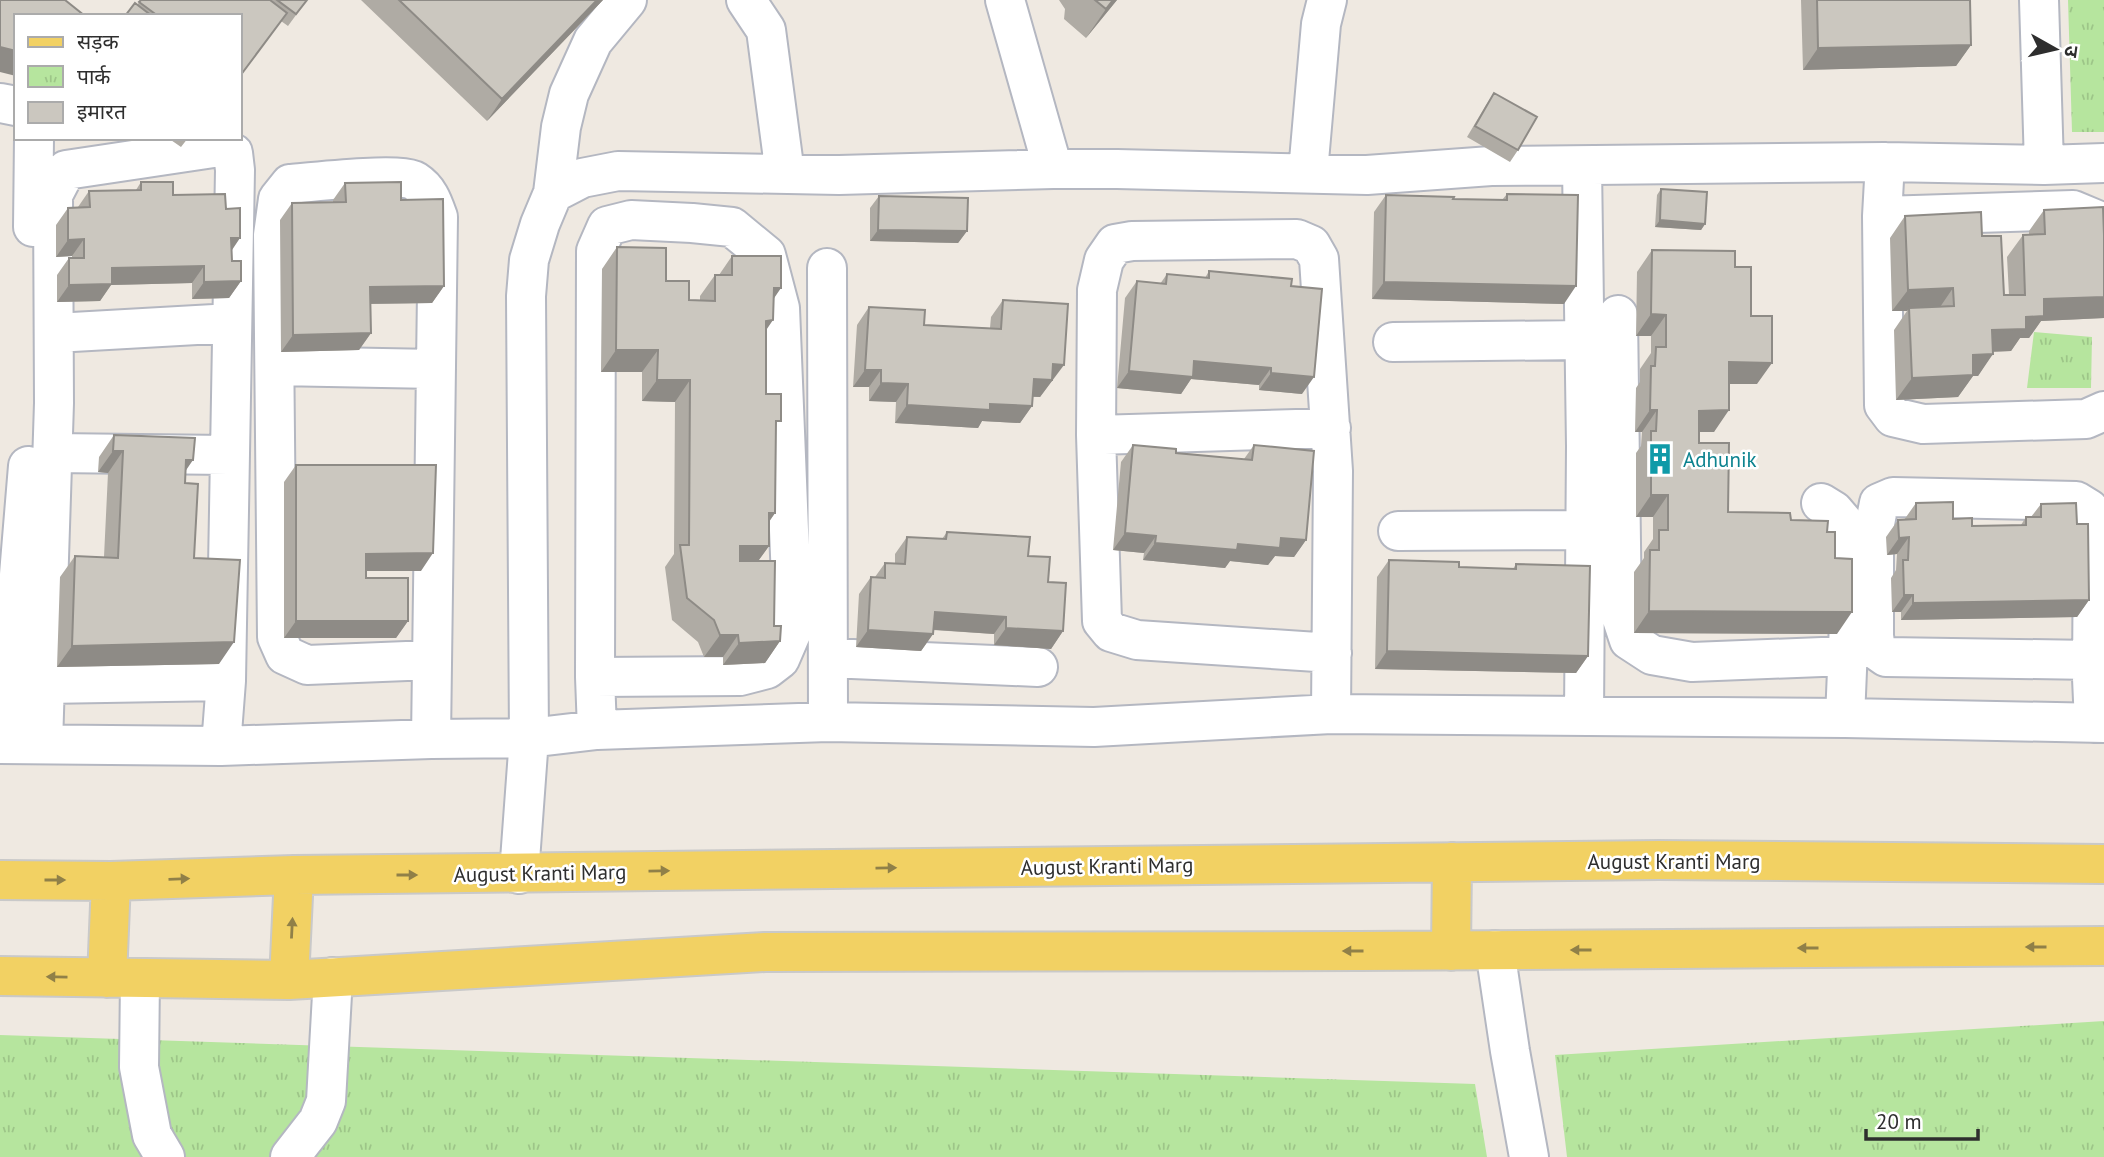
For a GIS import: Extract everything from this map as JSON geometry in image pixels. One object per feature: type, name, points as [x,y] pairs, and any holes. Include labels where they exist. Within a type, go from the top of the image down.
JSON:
[{"type":"main road","name":"August Kranti Marg","points":[[0,880],[111,881],[724,870],[1659,860],[2104,864]]},
{"type":"main road","points":[[1451,951],[1452,862]]},
{"type":"main road","points":[[289,980],[294,876]]},
{"type":"main road","points":[[111,881],[124,978]]},
{"type":"main road","points":[[0,976],[289,980],[765,952],[2104,946]]},
{"type":"street","points":[[519,874],[529,738],[526,296],[529,260],[553,193],[561,127],[569,94],[593,41],[627,0]]},
{"type":"street","points":[[746,0],[766,30],[785,174]]},
{"type":"street","points":[[1005,0],[1053,169]]},
{"type":"street","points":[[1308,172],[1321,24],[1327,0]]},
{"type":"street","points":[[2039,0],[2043,165]]},
{"type":"street","points":[[34,140],[33,401],[19,677],[43,744]]},
{"type":"street","points":[[221,747],[226,681],[235,170],[233,153],[220,147],[66,170],[53,195],[53,453],[19,677],[2,744],[221,747],[529,738],[597,730],[828,722],[1094,727],[1331,714],[2099,723],[2092,660],[2093,526],[2089,509],[2076,501],[1893,497],[1879,503],[1874,529],[1876,650],[1886,657],[2092,660]]},
{"type":"street","points":[[1885,162],[1882,216],[1884,405],[1893,417],[1923,425],[2086,419],[2104,411]]},
{"type":"street","points":[[553,193],[582,178],[618,171],[839,175],[1053,169],[1367,175],[1491,166],[2104,163]]},
{"type":"street","points":[[1581,166],[1586,530],[1584,716]]},
{"type":"street","points":[[431,739],[438,217],[431,196],[414,180],[388,177],[290,184],[278,199],[273,235],[277,638],[285,655],[307,665],[432,660]]},
{"type":"street","points":[[1882,216],[2073,210],[2097,220],[2104,229]]},
{"type":"street","points":[[595,677],[740,676],[767,668],[780,659],[793,629],[780,308],[766,255],[732,227],[631,220],[607,226],[596,251],[595,677],[597,730]]},
{"type":"street","points":[[1331,714],[1332,653],[1334,471],[1319,259],[1311,245],[1297,239],[1132,241],[1115,244],[1104,260],[1097,289],[1096,435],[1102,621],[1111,632],[1137,640],[1332,653]]},
{"type":"street","points":[[827,268],[828,722]]},
{"type":"street","points":[[1618,315],[1622,619],[1629,640],[1652,655],[1692,662],[1847,656]]},
{"type":"street","points":[[55,333],[232,323]]},
{"type":"street","points":[[1393,342],[1584,340]]},
{"type":"street","points":[[275,366],[436,369]]},
{"type":"street","points":[[1096,435],[1331,428]]},
{"type":"street","points":[[53,453],[228,455]]},
{"type":"street","points":[[275,470],[315,470]]},
{"type":"street","points":[[394,470],[434,470]]},
{"type":"street","points":[[1821,503],[1834,511],[1846,525],[1849,622],[1845,718]]},
{"type":"street","points":[[1398,531],[1586,530]]},
{"type":"street","points":[[828,658],[1038,667]]},
{"type":"street","points":[[19,677],[226,681]]},
{"type":"street","points":[[1495,950],[1529,1157]]},
{"type":"street","points":[[124,978],[152,1135],[165,1157]]},
{"type":"street","points":[[290,1157],[318,1121],[326,1101],[333,978]]},
{"type":"green space","points":[[2068,0],[2104,0],[2104,132],[2072,132]]},
{"type":"green space","points":[[2034,332],[2092,337],[2091,388],[2027,388]]},
{"type":"green space","points":[[2104,1021],[2104,1157],[1567,1157],[1555,1055]]},
{"type":"green space","points":[[0,1035],[1475,1084],[1487,1157],[0,1157]]},
{"type":"building","points":[[0,0],[65,0],[82,14],[14,14],[14,50],[0,47]]},
{"type":"building","points":[[270,0],[287,13],[242,73],[242,14],[155,14],[139,2]]},
{"type":"building","points":[[277,0],[307,0],[296,14]]},
{"type":"building","points":[[399,0],[597,0],[502,99]]},
{"type":"building","points":[[1095,0],[1113,0],[1106,9]]},
{"type":"building","points":[[1817,0],[1970,0],[1971,45],[1818,48]]},
{"type":"building","points":[[135,3],[149,14],[127,14]]},
{"type":"building","points":[[1494,93],[1537,117],[1518,150],[1475,126]]},
{"type":"building","points":[[141,182],[173,182],[173,195],[225,194],[226,209],[240,208],[240,238],[231,238],[232,261],[241,261],[241,281],[204,282],[204,266],[112,268],[112,284],[69,285],[69,258],[84,258],[84,239],[68,240],[68,208],[90,207],[89,191],[141,190]]},
{"type":"building","points":[[401,182],[401,200],[443,199],[444,286],[370,287],[371,333],[293,335],[292,203],[346,202],[345,183]]},
{"type":"building","points":[[1661,189],[1707,192],[1705,224],[1660,220]]},
{"type":"building","points":[[1507,194],[1578,195],[1576,286],[1384,282],[1386,195],[1507,200]]},
{"type":"building","points":[[879,196],[968,198],[967,231],[878,230]]},
{"type":"building","points":[[2103,207],[2104,297],[2044,299],[2044,316],[2026,317],[2026,329],[1992,330],[1993,354],[1973,355],[1973,375],[1912,378],[1909,308],[1954,306],[1953,288],[1908,290],[1905,216],[1981,212],[1982,236],[2001,236],[2004,295],[2025,295],[2023,235],[2045,234],[2044,210]]},
{"type":"building","points":[[617,247],[666,248],[666,281],[689,281],[689,300],[715,301],[715,275],[732,275],[732,256],[781,256],[781,288],[774,288],[773,320],[766,321],[766,394],[781,394],[781,421],[776,421],[775,513],[769,513],[769,546],[740,546],[740,561],[775,561],[774,626],[781,626],[780,641],[739,643],[738,635],[720,635],[714,620],[687,598],[680,545],[689,545],[690,380],[657,380],[658,350],[616,350]]},
{"type":"building","name":"Adhunik","points":[[1652,250],[1735,251],[1735,267],[1751,267],[1751,316],[1772,316],[1772,363],[1729,362],[1729,410],[1699,411],[1699,443],[1729,443],[1728,512],[1790,513],[1791,520],[1828,521],[1827,532],[1835,532],[1835,558],[1852,559],[1852,612],[1649,611],[1650,550],[1659,550],[1659,530],[1668,530],[1668,495],[1651,495],[1651,431],[1656,431],[1657,410],[1650,410],[1651,366],[1655,366],[1656,347],[1666,347],[1666,315],[1651,314]]},
{"type":"building","points":[[1209,271],[1292,279],[1291,286],[1322,289],[1314,377],[1271,373],[1271,368],[1194,361],[1193,377],[1129,371],[1137,281],[1166,284],[1167,274],[1209,278]]},
{"type":"building","points":[[1003,300],[1068,304],[1064,365],[1053,364],[1052,380],[1034,379],[1032,406],[990,404],[990,410],[907,405],[908,384],[881,383],[881,370],[865,370],[869,307],[925,310],[924,325],[1001,329]]},
{"type":"building","points":[[114,435],[195,438],[193,460],[186,460],[185,483],[198,484],[194,558],[240,560],[234,642],[72,646],[75,556],[118,558],[123,451],[113,451]]},
{"type":"building","points":[[1133,445],[1176,449],[1176,453],[1252,460],[1254,445],[1314,451],[1306,540],[1281,538],[1280,548],[1238,544],[1237,550],[1155,543],[1156,536],[1125,533]]},
{"type":"building","points":[[296,465],[436,465],[433,553],[366,554],[366,578],[408,578],[408,621],[296,621]]},
{"type":"building","points":[[1953,502],[1953,519],[1972,518],[1972,526],[2026,525],[2026,517],[2041,517],[2041,504],[2076,503],[2077,524],[2088,524],[2089,600],[1913,603],[1913,595],[1904,595],[1903,560],[1908,560],[1909,537],[1899,538],[1898,520],[1916,519],[1916,503]]},
{"type":"building","points":[[947,532],[1030,537],[1028,556],[1050,557],[1048,582],[1066,583],[1063,631],[1006,628],[1006,617],[935,612],[933,634],[868,630],[871,577],[885,578],[885,563],[905,564],[907,537],[946,539]]},
{"type":"building","points":[[1389,560],[1459,562],[1459,567],[1516,569],[1516,564],[1590,566],[1588,656],[1387,651]]},
{"type":"place","name":"Adhunik","points":[[1660,459]]}]
